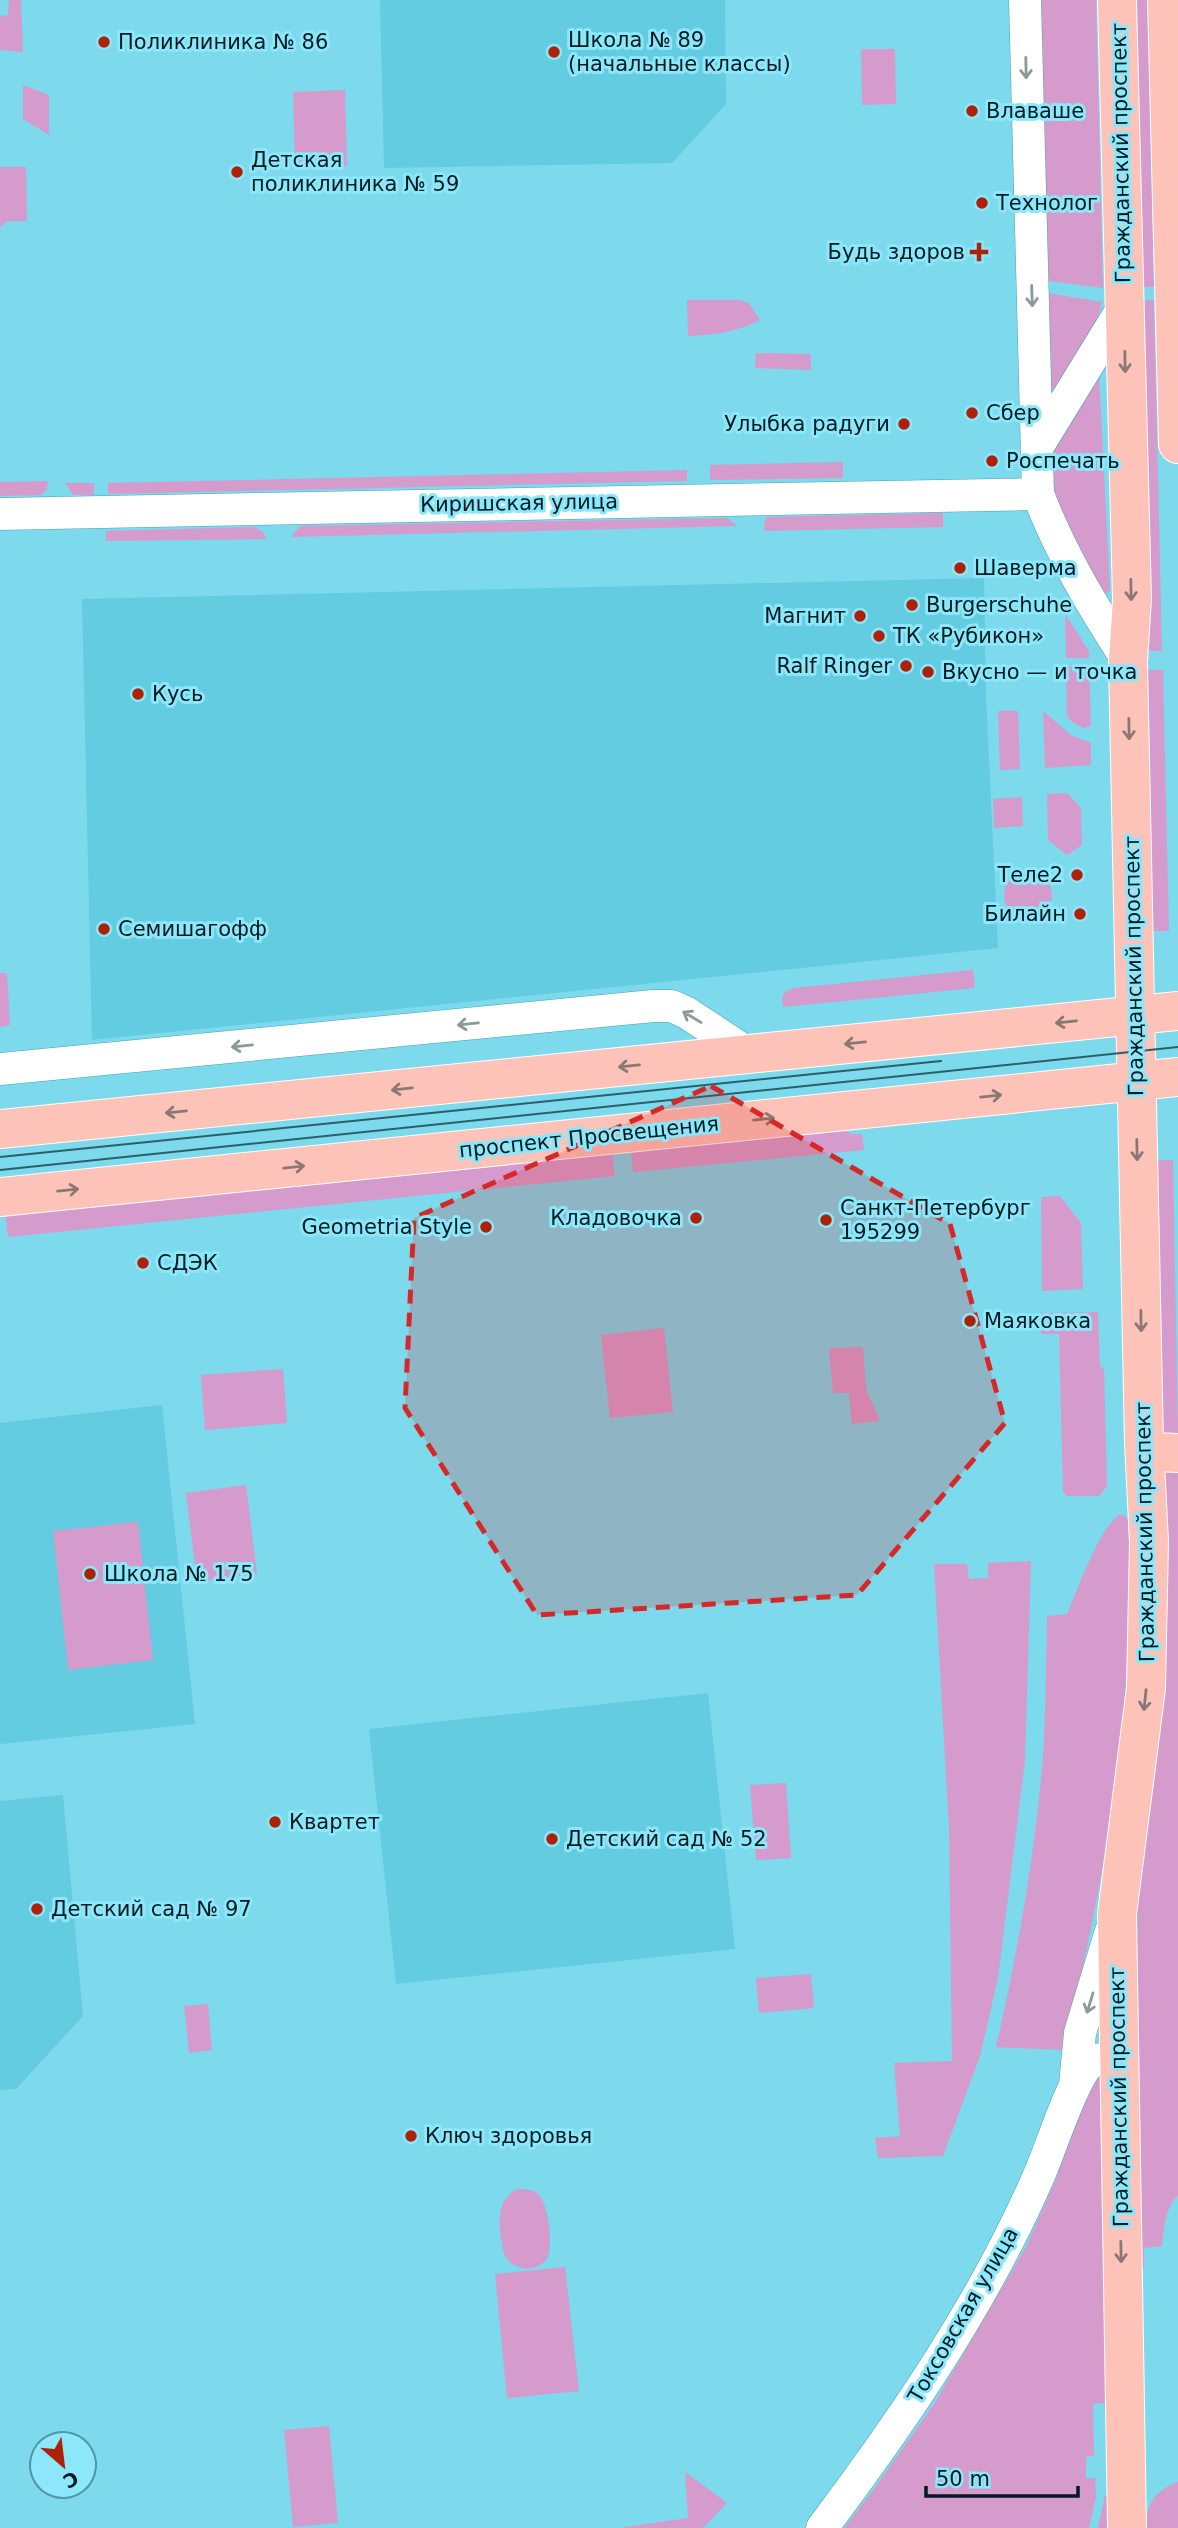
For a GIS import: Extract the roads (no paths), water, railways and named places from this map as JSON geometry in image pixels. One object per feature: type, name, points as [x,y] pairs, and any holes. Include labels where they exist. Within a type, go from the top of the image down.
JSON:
[{"type":"main road","name":"Гражданский проспект","points":[[1118,0],[1132,599],[1128,661],[1134,1015],[1136,1082],[1161,1448],[1149,1542],[1146,1688],[1139,1758],[1116,1914],[1126,2528]]},
{"type":"main road","points":[[1167,0],[1178,444]]},
{"type":"main road","points":[[0,1129],[1178,1011]]},
{"type":"main road","name":"проспект Просвещения","points":[[0,1197],[1178,1077]]},
{"type":"street","points":[[1024,0],[1038,494],[1053,534],[1087,599],[1128,661]]},
{"type":"street","name":"Гражданский проспект","points":[[1038,446],[1124,306]]},
{"type":"street","name":"Киришская улица","points":[[0,514],[1038,494]]},
{"type":"street","points":[[0,1069],[653,1006],[672,1006],[687,1013],[749,1054]]},
{"type":"street","name":"Токсовская улица","points":[[1075,2085],[1080,2033],[1116,1914]]},
{"type":"street","name":"Токсовская улица","points":[[822,2528],[919,2393],[984,2287],[1038,2178],[1075,2085],[1090,2063],[1100,2059],[1118,2069]]},
{"type":"tram line","points":[[0,1170],[1178,1047]]},
{"type":"tram line","points":[[0,1157],[941,1061]]},
{"type":"place","name":"Поликлиника № 86","points":[[104,42]]},
{"type":"place","name":"Школа № 89 (начальные классы)","points":[[554,52]]},
{"type":"place","name":"Влаваше","points":[[972,111]]},
{"type":"place","name":"Детская поликлиника № 59","points":[[237,172]]},
{"type":"place","name":"Технолог","points":[[982,203]]},
{"type":"place","name":"Будь здоров","points":[[979,252]]},
{"type":"place","name":"Сбер","points":[[972,413]]},
{"type":"place","name":"Улыбка радуги","points":[[904,424]]},
{"type":"place","name":"Роспечать","points":[[992,461]]},
{"type":"place","name":"Шаверма","points":[[960,568]]},
{"type":"place","name":"Burgerschuhe","points":[[912,605]]},
{"type":"place","name":"Магнит","points":[[860,616]]},
{"type":"place","name":"ТК «Рубикон»","points":[[879,636]]},
{"type":"place","name":"Ralf Ringer","points":[[906,666]]},
{"type":"place","name":"Вкусно — и точка","points":[[928,672]]},
{"type":"place","name":"Кусь","points":[[138,694]]},
{"type":"place","name":"Теле2","points":[[1077,875]]},
{"type":"place","name":"Билайн","points":[[1080,914]]},
{"type":"place","name":"Семишагофф","points":[[104,929]]},
{"type":"place","name":"Кладовочка","points":[[696,1218]]},
{"type":"place","name":"Санкт-Петербург 195299","points":[[826,1220]]},
{"type":"place","name":"Geometria Style","points":[[486,1227]]},
{"type":"place","name":"СДЭК","points":[[143,1263]]},
{"type":"place","name":"Маяковка","points":[[970,1321]]},
{"type":"place","name":"Школа № 175","points":[[90,1574]]},
{"type":"place","name":"Квартет","points":[[275,1822]]},
{"type":"place","name":"Детский сад № 52","points":[[552,1839]]},
{"type":"place","name":"Детский сад № 97","points":[[37,1909]]},
{"type":"place","name":"Ключ здоровья","points":[[411,2136]]}]
